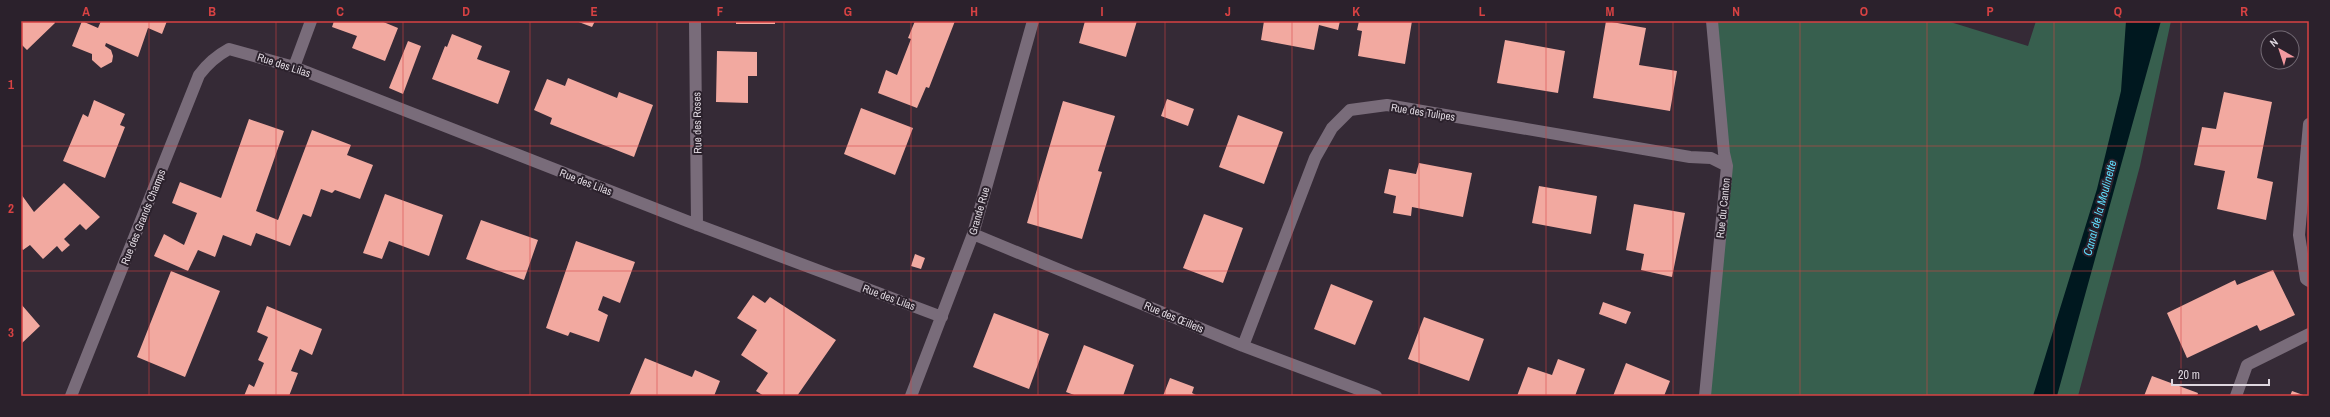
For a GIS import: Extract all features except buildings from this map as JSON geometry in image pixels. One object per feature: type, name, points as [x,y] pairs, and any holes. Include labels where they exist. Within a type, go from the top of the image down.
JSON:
[{"type":"street","points":[[294,67],[311,21]]},
{"type":"street","name":"Rue des Roses","points":[[695,21],[697,225]]},
{"type":"street","name":"Grande Rue","points":[[911,396],[973,234],[1033,21]]},
{"type":"street","name":"Rue du Canton","points":[[1705,396],[1727,166],[1724,154],[1712,21]]},
{"type":"street","name":"Rue des Lilas","points":[[229,49],[294,67],[697,225],[942,317]]},
{"type":"street","name":"Rue des Grands Champs","points":[[71,396],[199,76],[207,64],[218,55],[229,49]]},
{"type":"street","name":"Rue des Tulipes","points":[[1243,346],[1315,158],[1332,128],[1350,110],[1387,105],[1690,157],[1711,158],[1727,166]]},
{"type":"street","points":[[2309,124],[2299,235],[2306,279],[2309,281]]},
{"type":"street","name":"Rue des Œillets","points":[[973,234],[1243,346],[1376,396]]},
{"type":"street","points":[[2236,396],[2247,365],[2309,334]]},
{"type":"green space","points":[[1712,21],[1947,21],[2028,46],[2036,21],[2171,21],[2140,166],[2078,396],[1703,396],[1727,163]]},
{"type":"water","name":"Canal de la Moulinette","points":[[2126,21],[2161,21],[2057,396],[2033,396],[2097,189],[2121,91]]}]
